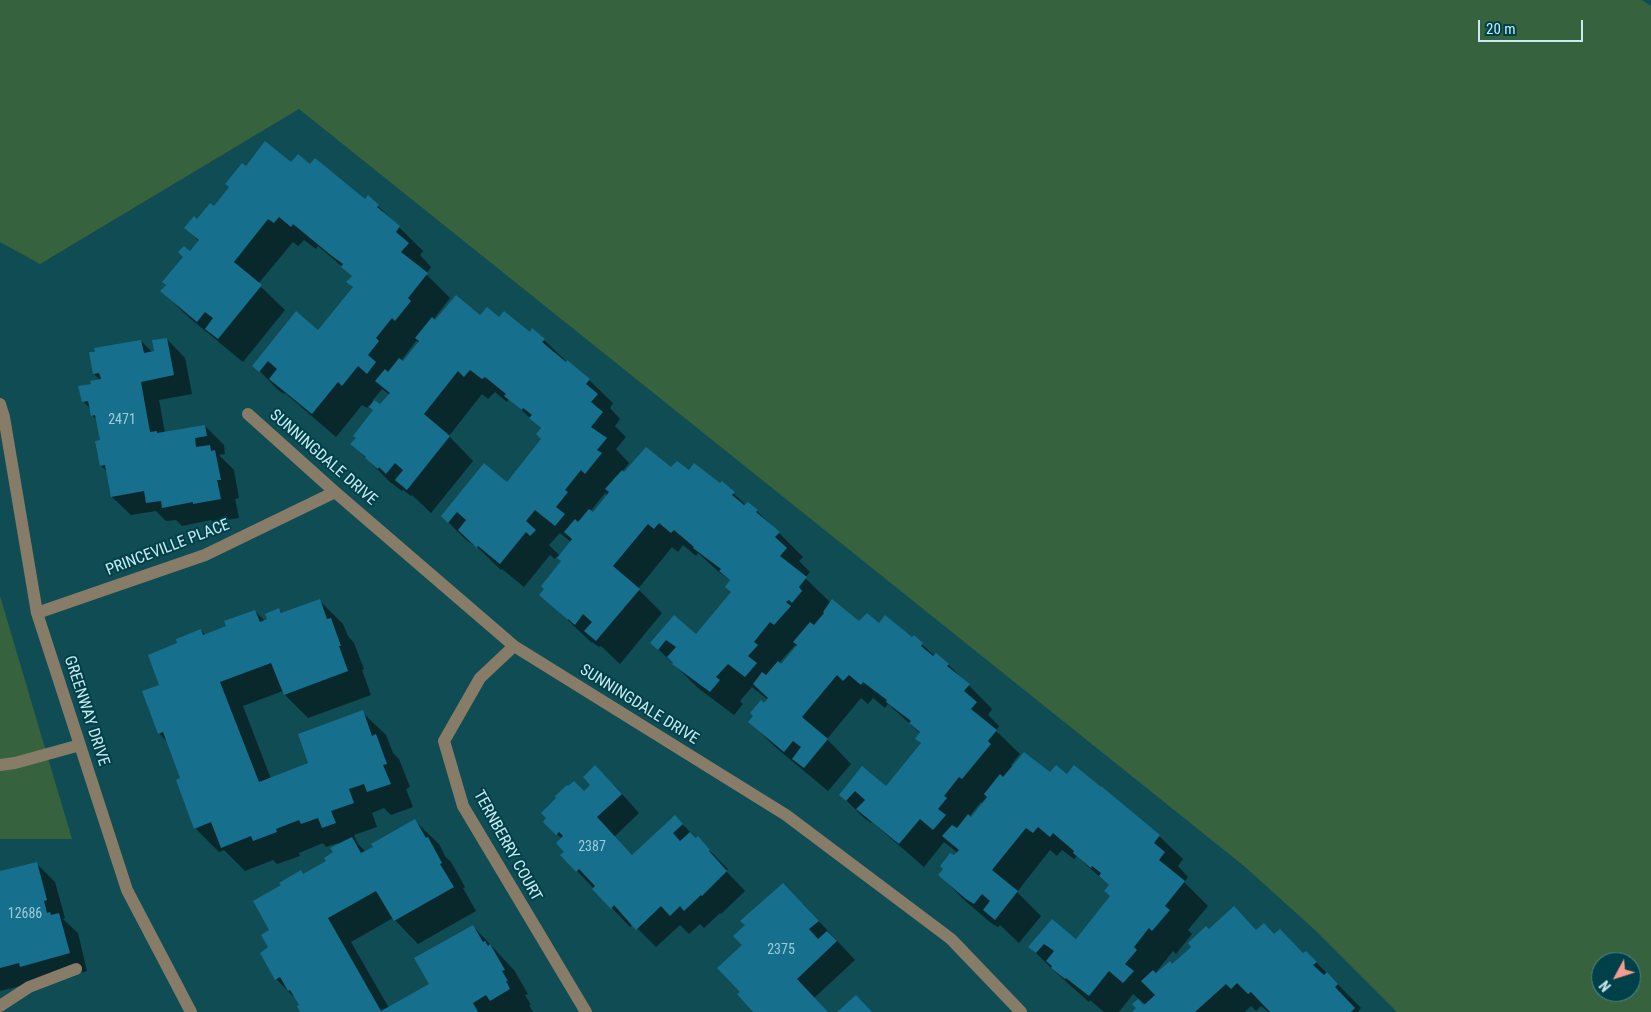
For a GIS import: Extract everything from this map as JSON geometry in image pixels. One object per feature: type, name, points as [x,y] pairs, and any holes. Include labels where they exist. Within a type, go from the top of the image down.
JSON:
[{"type":"street","name":"GREENWAY DRIVE","points":[[0,404],[4,417],[37,613],[127,890],[191,1012]]},
{"type":"street","name":"SUNNINGDALE DRIVE","points":[[248,414],[514,646],[786,815],[951,938],[1021,1012]]},
{"type":"street","name":"PRINCEVILLE PLACE","points":[[37,613],[205,555],[336,492]]},
{"type":"street","name":"TERNBERRY COURT","points":[[514,646],[480,678],[444,741],[463,806],[586,1012]]},
{"type":"street","points":[[0,765],[16,763],[80,745]]},
{"type":"street","points":[[0,1006],[29,987],[76,969]]},
{"type":"green space","points":[[0,0],[1642,0],[1651,6],[1651,1012],[1397,1012],[1315,930],[1244,866],[299,109],[40,264],[0,242]]},
{"type":"green space","points":[[0,596],[72,839],[0,839]]},
{"type":"building","points":[[265,141],[291,162],[298,154],[310,164],[315,158],[365,199],[368,195],[379,205],[377,207],[400,226],[396,232],[409,243],[401,252],[428,273],[408,298],[411,301],[395,321],[392,318],[376,338],[379,341],[368,355],[376,362],[367,374],[358,366],[342,386],[338,382],[312,414],[269,379],[277,369],[268,361],[259,372],[252,366],[296,311],[318,330],[353,287],[346,282],[352,276],[341,267],[343,264],[293,224],[291,227],[279,217],[274,223],[268,219],[234,262],[262,285],[218,339],[205,329],[213,318],[205,312],[197,322],[160,291],[166,285],[162,282],[183,257],[178,252],[184,246],[190,251],[199,240],[184,228],[194,216],[197,219],[210,203],[214,206],[229,187],[225,184],[242,163],[246,166]]},
{"type":"building","points":[[456,295],[480,315],[487,307],[499,317],[504,311],[530,332],[532,328],[545,339],[542,342],[590,379],[586,384],[598,394],[591,402],[603,412],[591,427],[607,438],[597,450],[602,453],[585,474],[581,470],[565,490],[568,492],[556,507],[565,514],[555,526],[535,510],[526,521],[536,530],[530,536],[526,532],[500,564],[478,546],[477,548],[458,530],[466,520],[457,512],[448,523],[441,516],[484,463],[507,482],[541,439],[536,434],[541,428],[529,418],[532,415],[504,396],[506,394],[485,377],[482,379],[470,370],[464,377],[458,371],[424,414],[450,436],[407,490],[395,480],[403,470],[395,463],[386,474],[350,444],[356,438],[353,436],[373,410],[369,407],[374,400],[380,404],[390,393],[375,381],[385,369],[388,372],[399,358],[403,361],[419,341],[415,338],[432,317],[435,320]]},
{"type":"building","points":[[167,338],[174,375],[141,382],[150,432],[157,431],[157,433],[205,425],[207,436],[195,438],[196,447],[210,445],[211,451],[215,450],[221,480],[217,480],[221,499],[162,508],[161,501],[146,503],[144,491],[111,497],[105,465],[100,466],[95,441],[100,440],[95,415],[91,416],[88,401],[82,402],[78,386],[91,384],[90,381],[101,379],[99,373],[93,374],[89,352],[95,352],[94,348],[141,340],[144,353],[154,351],[152,340]]},
{"type":"building","points":[[646,447],[671,467],[677,461],[689,470],[694,463],[720,483],[722,481],[735,492],[732,495],[744,505],[748,502],[758,510],[756,512],[780,532],[775,537],[787,548],[780,556],[807,577],[799,587],[802,591],[792,603],[789,600],[786,602],[791,606],[774,625],[770,622],[754,642],[758,645],[748,656],[757,663],[745,677],[728,664],[716,677],[720,680],[710,692],[672,664],[667,657],[676,647],[666,640],[658,650],[650,643],[674,615],[696,634],[731,592],[725,587],[730,580],[719,571],[721,569],[693,548],[674,530],[671,533],[659,523],[654,529],[648,524],[613,566],[640,589],[596,641],[584,631],[592,622],[583,614],[575,625],[539,595],[544,589],[541,586],[561,561],[557,558],[572,539],[564,532],[575,519],[578,522],[589,509],[593,512],[609,492],[605,489],[622,470],[624,472]]},
{"type":"building","points":[[320,599],[327,619],[331,618],[348,671],[284,695],[271,663],[220,682],[259,782],[308,763],[298,734],[363,710],[372,736],[376,734],[387,764],[383,765],[391,784],[367,792],[364,784],[349,789],[354,803],[331,811],[336,823],[322,828],[318,818],[301,824],[299,820],[276,829],[277,832],[253,841],[251,836],[221,848],[211,822],[194,829],[176,780],[180,778],[163,732],[158,734],[142,691],[159,685],[148,655],[177,643],[176,639],[201,629],[203,635],[226,626],[224,621],[255,610],[260,622],[267,619],[265,614],[279,608],[281,613]]},
{"type":"building","points":[[832,599],[859,621],[867,613],[879,623],[885,615],[912,637],[914,635],[923,643],[921,646],[933,656],[936,653],[949,664],[947,666],[970,684],[964,691],[977,702],[971,709],[997,730],[988,741],[991,744],[962,779],[959,777],[944,796],[947,798],[938,809],[946,815],[933,830],[920,819],[899,844],[856,809],[865,800],[855,791],[846,801],[839,795],[862,766],[886,786],[921,743],[915,739],[920,732],[909,723],[911,721],[886,702],[887,700],[863,682],[861,685],[849,675],[843,681],[837,675],[802,717],[828,739],[804,768],[792,759],[801,747],[793,741],[784,752],[748,722],[753,716],[750,713],[761,700],[764,703],[768,698],[753,684],[762,672],[766,675],[778,661],[781,664],[797,645],[793,642],[810,622],[814,625]]},
{"type":"building","points":[[1024,752],[1050,772],[1056,765],[1067,774],[1074,765],[1101,786],[1160,835],[1154,843],[1165,852],[1159,860],[1185,881],[1165,906],[1170,910],[1152,931],[1149,928],[1134,947],[1137,950],[1125,964],[1134,971],[1123,983],[1109,971],[1089,996],[1051,968],[1052,966],[1046,961],[1054,951],[1044,944],[1036,953],[1028,947],[1052,919],[1076,939],[1110,896],[1104,891],[1109,885],[1099,876],[1101,873],[1092,866],[1091,868],[1073,853],[1074,851],[1053,833],[1050,837],[1038,827],[1033,833],[1026,828],[992,870],[1018,891],[995,920],[983,910],[990,901],[982,894],[974,904],[938,875],[943,869],[940,866],[950,853],[954,855],[959,850],[942,836],[952,825],[957,828],[968,814],[971,817],[987,797],[984,794],[1000,774],[1003,777]]},
{"type":"building","points":[[595,765],[622,794],[597,817],[632,855],[675,815],[683,824],[673,833],[680,841],[690,832],[696,838],[698,836],[727,871],[684,911],[680,906],[670,916],[661,906],[636,930],[614,905],[611,909],[592,889],[595,886],[579,869],[576,872],[560,855],[564,852],[556,843],[563,836],[559,832],[556,835],[543,822],[546,818],[541,813],[556,798],[555,796],[574,781],[584,791],[590,785],[583,777]]},
{"type":"building","points":[[415,819],[426,838],[428,837],[442,863],[440,864],[454,887],[394,921],[376,891],[328,918],[381,1011],[429,984],[414,958],[473,925],[483,942],[485,941],[488,946],[490,944],[505,970],[502,971],[510,989],[490,1001],[486,995],[473,1003],[478,1012],[300,1012],[297,1006],[299,1005],[290,990],[288,991],[280,977],[275,980],[260,953],[268,947],[261,935],[269,930],[253,901],[281,885],[279,883],[301,870],[303,874],[326,861],[324,858],[333,852],[330,848],[352,837],[361,853],[373,847],[371,844]]},
{"type":"building","points":[[37,862],[47,900],[44,901],[47,913],[50,912],[51,915],[59,913],[70,953],[20,967],[19,963],[0,968],[0,871]]},
{"type":"building","points":[[783,883],[819,921],[809,929],[818,939],[827,931],[837,941],[797,979],[828,1012],[753,1012],[737,994],[740,992],[717,968],[742,945],[733,936],[745,925],[740,921]]},
{"type":"building","points":[[1234,906],[1256,930],[1264,923],[1274,934],[1280,929],[1303,953],[1306,951],[1317,962],[1313,965],[1324,975],[1327,972],[1338,984],[1335,987],[1355,1008],[1351,1012],[1270,1012],[1251,992],[1248,994],[1237,983],[1231,989],[1226,984],[1195,1012],[1132,1012],[1136,1008],[1132,1004],[1138,999],[1144,1005],[1155,995],[1141,981],[1153,970],[1156,973],[1170,961],[1172,964],[1191,947],[1188,943],[1206,926],[1209,929]]},
{"type":"building","points":[[856,995],[872,1012],[837,1012]]}]
